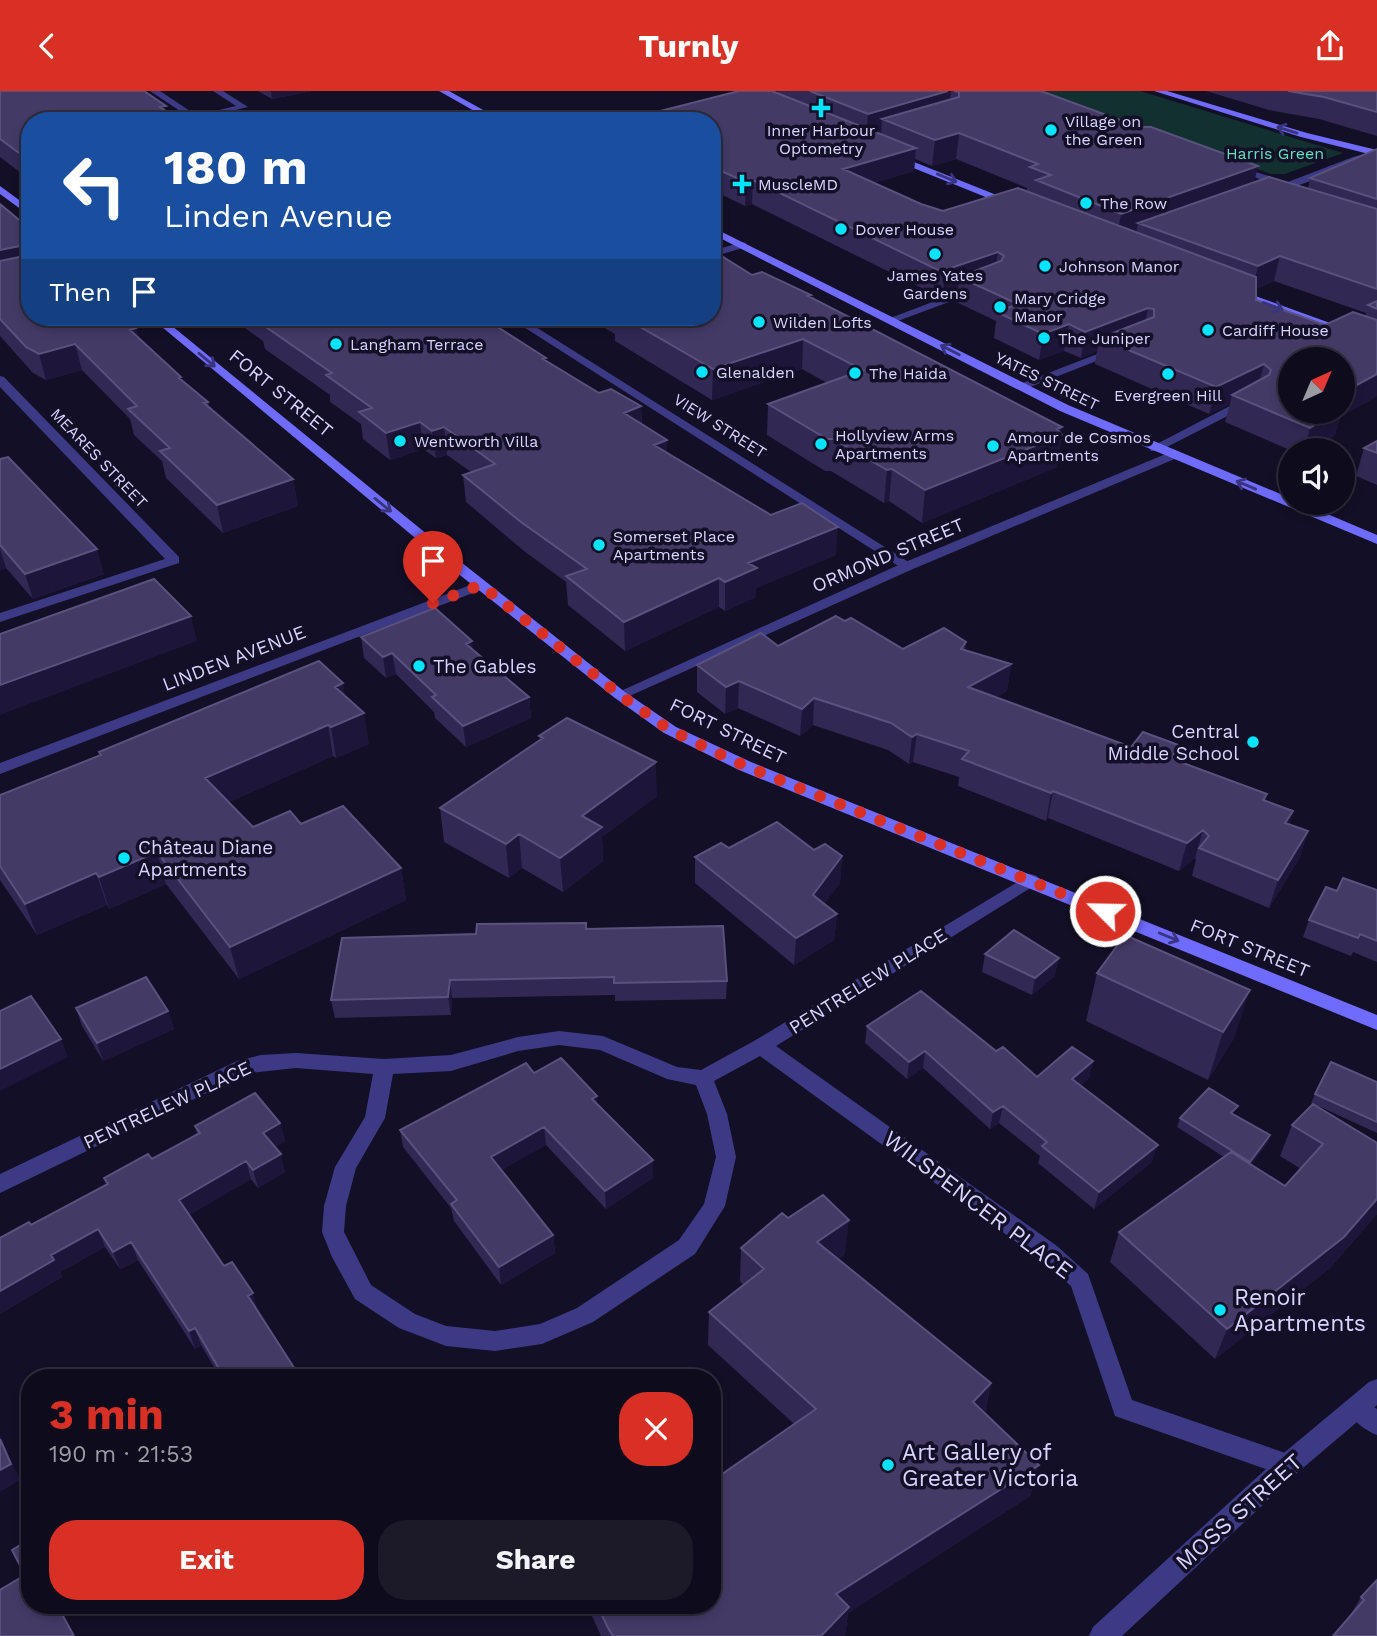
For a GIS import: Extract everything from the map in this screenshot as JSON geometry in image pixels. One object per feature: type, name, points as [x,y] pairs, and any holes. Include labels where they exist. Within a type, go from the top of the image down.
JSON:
[{"type":"main road","points":[[443,91],[482,112]]},
{"type":"main road","points":[[1158,91],[1304,135],[1377,153]]},
{"type":"main road","points":[[883,152],[1019,208]]},
{"type":"main road","points":[[0,189],[21,206]]},
{"type":"main road","name":"YATES STREET","points":[[721,234],[1021,386],[1156,448],[1377,540]]},
{"type":"main road","points":[[1225,288],[1377,344]]},
{"type":"main road","name":"FORT STREET","points":[[166,326],[481,585],[620,695],[670,730],[745,766],[1031,880],[1377,1023]]},
{"type":"street","points":[[153,91],[188,112]]},
{"type":"street","points":[[217,91],[244,107],[225,112]]},
{"type":"street","points":[[1281,200],[1265,195],[1377,153]]},
{"type":"street","points":[[1227,166],[1288,186]]},
{"type":"street","points":[[721,251],[742,245]]},
{"type":"street","points":[[891,320],[993,282]]},
{"type":"street","name":"VIEW STREET","points":[[527,326],[908,566]]},
{"type":"street","points":[[1021,386],[1132,344]]},
{"type":"street","name":"MEARES STREET","points":[[0,380],[174,560],[0,618]]},
{"type":"street","points":[[1156,448],[1256,397]]},
{"type":"street","name":"ORMOND STREET","points":[[620,695],[908,566],[1173,455]]},
{"type":"street","name":"LINDEN AVENUE","points":[[0,769],[481,585]]},
{"type":"street","name":"PENTRELEW PLACE","points":[[0,1184],[244,1066],[270,1060],[300,1059],[384,1067],[452,1063],[518,1044],[558,1038],[603,1043],[674,1074],[703,1078],[761,1047],[1031,880]]},
{"type":"street","name":"WILSPENCER PLACE","points":[[761,1047],[1049,1253],[1080,1281],[1123,1408],[1288,1465]]},
{"type":"street","points":[[384,1067],[375,1118],[346,1167],[335,1206],[333,1232],[343,1257],[363,1291],[407,1321],[446,1336],[495,1341],[542,1334],[585,1315],[687,1247],[714,1206],[726,1157],[718,1114],[703,1078]]},
{"type":"street","name":"MOSS STREET","points":[[1102,1636],[1288,1465],[1368,1416],[1377,1390]]},
{"type":"green space","name":"Harris Green","points":[[1038,91],[1140,91],[1343,153],[1285,174],[1271,174]]},
{"type":"building","points":[[0,91],[144,91],[166,106],[160,107],[168,112],[21,112],[21,154],[0,139]]},
{"type":"building","points":[[739,91],[772,91],[916,148],[843,169],[921,204],[943,211],[1018,188],[1256,277],[1256,300],[1325,325],[1353,312],[1377,320],[1377,374],[1355,386],[1355,347],[1278,347],[1278,414],[1232,395],[1269,375],[1271,370],[1264,364],[1216,387],[1100,338],[1154,317],[1154,309],[1148,308],[1085,332],[1069,324],[1043,334],[997,312],[1018,304],[959,277],[1001,261],[1004,256],[998,252],[938,270],[753,180],[746,182],[721,171],[721,112],[656,112]]},
{"type":"building","points":[[810,91],[948,91],[868,114]]},
{"type":"building","points":[[954,91],[1041,91],[1258,166],[1121,214],[1036,180],[1051,175],[1030,167],[1038,164],[959,133],[935,140],[882,119],[959,97],[959,92]]},
{"type":"building","points":[[1288,91],[1377,91],[1377,112],[1324,97]]},
{"type":"building","points":[[1377,149],[1377,199],[1310,178]]},
{"type":"building","points":[[1269,177],[1377,209],[1377,289],[1280,256],[1258,266],[1138,223]]},
{"type":"building","points":[[0,204],[21,222],[21,246],[0,250]]},
{"type":"building","points":[[721,256],[752,275],[762,272],[811,295],[808,296],[1062,427],[1057,429],[1062,435],[925,490],[892,469],[887,470],[833,439],[827,439],[768,404],[863,370],[803,339],[713,369],[639,326],[721,326]]},
{"type":"building","points":[[21,257],[21,326],[134,326],[136,328],[130,330],[208,402],[204,403],[293,479],[217,505],[160,451],[170,448],[128,409],[137,406],[75,344],[39,354],[26,347],[0,319],[0,261]]},
{"type":"building","points":[[1377,301],[1377,309],[1368,305]]},
{"type":"building","points":[[264,326],[496,326],[599,393],[611,389],[641,406],[624,413],[667,440],[654,445],[771,515],[802,503],[838,527],[748,563],[757,568],[725,582],[719,578],[624,622],[566,576],[587,569],[521,522],[463,475],[495,464],[444,427],[432,431],[420,422],[386,433],[359,412],[372,408],[326,375],[332,373]]},
{"type":"building","points":[[1301,424],[1316,424],[1310,428]]},
{"type":"building","points":[[1377,441],[1377,453],[1364,448]]},
{"type":"building","points":[[8,457],[97,549],[25,574],[0,545],[0,459]]},
{"type":"building","points":[[154,579],[191,616],[0,685],[0,634]]},
{"type":"building","points":[[435,608],[472,641],[466,644],[529,697],[463,726],[432,697],[436,695],[392,653],[383,657],[361,637]]},
{"type":"building","points":[[836,616],[845,621],[851,618],[903,649],[944,628],[966,642],[961,649],[1011,664],[968,687],[1131,747],[1143,732],[1181,746],[1174,754],[1186,759],[1183,763],[1267,794],[1263,800],[1293,811],[1285,823],[1308,831],[1278,880],[1199,848],[1209,836],[1203,830],[1187,843],[962,759],[969,751],[917,734],[912,737],[891,723],[814,698],[802,709],[739,681],[726,687],[697,665],[761,633],[778,646]]},
{"type":"building","points":[[319,661],[343,683],[335,687],[364,713],[331,727],[328,725],[205,778],[253,827],[290,811],[301,824],[343,806],[401,868],[230,947],[157,852],[99,877],[96,873],[25,904],[0,866],[0,795],[101,755],[99,752]]},
{"type":"building","points":[[567,718],[656,762],[582,816],[602,827],[560,858],[519,834],[506,844],[440,808],[543,738],[539,736]]},
{"type":"building","points":[[777,822],[814,850],[825,844],[842,856],[813,895],[837,914],[796,938],[695,857],[721,843],[729,848]]},
{"type":"building","points":[[1343,878],[1377,890],[1377,941],[1360,934],[1358,938],[1309,920],[1326,887],[1337,891]]},
{"type":"building","points":[[586,923],[586,929],[723,926],[727,981],[614,983],[614,977],[450,980],[448,997],[331,1000],[342,938],[476,934],[477,924]]},
{"type":"building","points":[[1014,930],[1059,958],[1035,978],[985,954]]},
{"type":"building","points":[[1125,935],[1250,990],[1223,1032],[1097,973]]},
{"type":"building","points":[[146,977],[168,1011],[97,1043],[76,1008]]},
{"type":"building","points":[[921,991],[996,1051],[1003,1047],[1037,1077],[1072,1047],[1093,1061],[1072,1079],[1158,1145],[1099,1192],[1042,1146],[1047,1142],[1003,1106],[993,1112],[925,1051],[909,1062],[867,1026]]},
{"type":"building","points":[[31,996],[61,1039],[0,1069],[0,1011]]},
{"type":"building","points":[[561,1058],[597,1096],[592,1099],[653,1160],[605,1191],[544,1127],[491,1157],[553,1235],[499,1267],[451,1204],[457,1200],[400,1130],[526,1063],[534,1073]]},
{"type":"building","points":[[1331,1062],[1377,1082],[1377,1122],[1315,1094]]},
{"type":"building","points":[[1209,1088],[1238,1106],[1231,1113],[1270,1135],[1250,1162],[1180,1118]]},
{"type":"building","points":[[255,1093],[280,1123],[263,1133],[281,1154],[253,1170],[246,1161],[179,1200],[224,1266],[232,1262],[253,1293],[248,1296],[295,1369],[219,1369],[195,1328],[189,1331],[131,1242],[113,1252],[98,1229],[51,1255],[54,1260],[0,1291],[0,1238],[29,1222],[31,1225],[108,1184],[104,1178],[148,1154],[152,1159],[200,1133],[195,1126]]},
{"type":"building","points":[[1313,1104],[1377,1143],[1377,1199],[1344,1237],[1227,1329],[1119,1232],[1231,1152],[1285,1186],[1323,1144],[1292,1125]]},
{"type":"building","name":"Art Gallery of Greater Victoria","points":[[823,1195],[849,1220],[817,1242],[991,1383],[973,1402],[1039,1465],[836,1594],[849,1607],[821,1636],[613,1636],[601,1614],[721,1614],[721,1475],[816,1409],[709,1312],[764,1269],[741,1248],[782,1213],[788,1218]]},
{"type":"building","points":[[0,1439],[11,1464],[0,1470]]},
{"type":"building","points":[[21,1544],[21,1567],[12,1550]]},
{"type":"building","points":[[21,1577],[21,1614],[62,1614],[74,1636],[0,1636],[0,1590]]},
{"type":"building","points":[[1377,1580],[1377,1636],[1333,1636],[1364,1600],[1361,1597]]},
{"type":"place","name":"Inner Harbour Optometry","points":[[821,108]]},
{"type":"place","name":"Village on the Green","points":[[1051,130]]},
{"type":"place","name":"MuscleMD","points":[[742,184]]},
{"type":"place","name":"The Row","points":[[1086,203]]},
{"type":"place","name":"Dover House","points":[[841,229]]},
{"type":"place","name":"James Yates Gardens","points":[[935,254]]},
{"type":"place","name":"Johnson Manor","points":[[1045,266]]},
{"type":"place","name":"Mary Cridge Manor","points":[[1000,307]]},
{"type":"place","name":"Wilden Lofts","points":[[759,322]]},
{"type":"place","name":"Cardiff House","points":[[1208,330]]},
{"type":"place","name":"The Juniper","points":[[1044,338]]},
{"type":"place","name":"Langham Terrace","points":[[336,344]]},
{"type":"place","name":"Glenalden","points":[[702,372]]},
{"type":"place","name":"The Haida","points":[[855,373]]},
{"type":"place","name":"Evergreen Hill","points":[[1168,374]]},
{"type":"place","name":"Wentworth Villa","points":[[400,441]]},
{"type":"place","name":"Hollyview Arms Apartments","points":[[821,444]]},
{"type":"place","name":"Amour de Cosmos Apartments","points":[[993,446]]},
{"type":"place","name":"Somerset Place Apartments","points":[[599,545]]},
{"type":"place","name":"The Gables","points":[[419,666]]},
{"type":"place","name":"Central Middle School","points":[[1253,742]]},
{"type":"place","name":"Château Diane Apartments","points":[[124,858]]},
{"type":"place","name":"Renoir Apartments","points":[[1220,1310]]},
{"type":"place","name":"Art Gallery of Greater Victoria","points":[[888,1465]]},
{"type":"route","points":[[433,603],[481,585],[620,695],[670,730],[745,766],[1105,911]]}]
